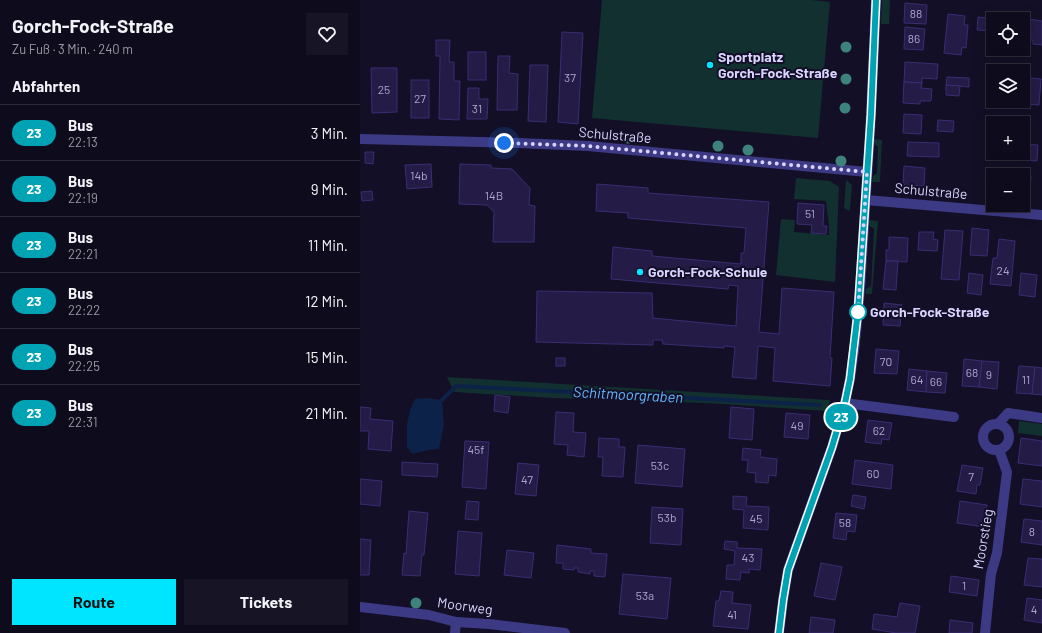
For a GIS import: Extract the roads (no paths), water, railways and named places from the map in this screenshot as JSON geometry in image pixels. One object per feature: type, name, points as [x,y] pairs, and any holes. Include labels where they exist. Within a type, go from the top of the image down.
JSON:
[{"type":"street","points":[[779,633],[788,570],[832,447],[845,403],[851,372],[858,311],[866,200],[876,0]]},
{"type":"street","name":"Schulstraße","points":[[360,139],[588,146],[867,172]]},
{"type":"street","name":"Schulstraße","points":[[866,200],[1042,215]]},
{"type":"street","points":[[845,403],[954,417]]},
{"type":"street","points":[[998,424],[1006,428],[1010,437],[1004,448],[995,450],[985,444],[983,436],[987,428],[998,424],[1008,413],[1042,418]]},
{"type":"street","name":"Moorstieg","points":[[985,633],[990,574],[997,552],[1006,472],[1000,450]]},
{"type":"street","name":"Moorweg","points":[[360,607],[429,615],[456,622],[489,624],[566,633]]},
{"type":"street","points":[[455,633],[456,622]]},
{"type":"water","points":[[428,398],[442,400],[444,425],[439,449],[412,454],[407,447],[407,424],[410,410],[415,399]]},
{"type":"waterway","name":"Schitmoorgraben","points":[[442,400],[456,386],[820,405]]},
{"type":"place","name":"Sportplatz Gorch-Fock-Straße","points":[[710,65]]},
{"type":"place","name":"Gorch-Fock-Schule","points":[[640,272]]},
{"type":"place","name":"Gorch-Fock-Straße","points":[[858,312]]}]
